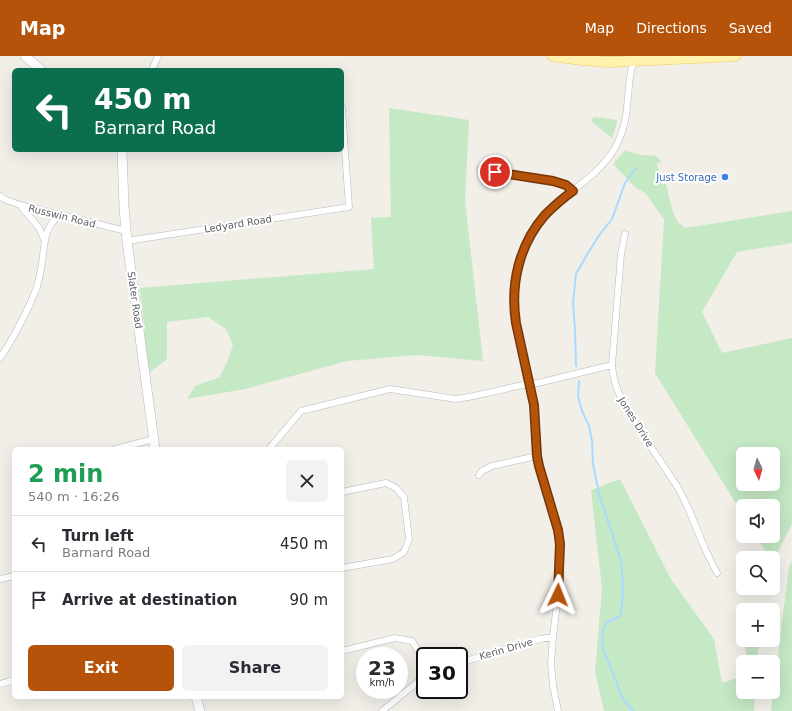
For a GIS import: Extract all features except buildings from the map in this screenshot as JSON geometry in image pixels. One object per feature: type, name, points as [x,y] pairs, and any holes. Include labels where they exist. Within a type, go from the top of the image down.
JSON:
[{"type":"main road","points":[[25,56],[39,68]]},
{"type":"main road","points":[[552,56],[598,62],[634,59],[736,56]]},
{"type":"main road","name":"Slater Road","points":[[122,152],[127,241],[155,444]]},
{"type":"main road","points":[[197,699],[200,711]]},
{"type":"street","points":[[153,68],[158,56]]},
{"type":"street","points":[[558,711],[554,695],[552,651],[558,595],[560,544],[558,530],[537,456],[534,405],[516,323],[514,298],[517,273],[524,248],[539,223],[555,206],[589,178],[603,164],[619,141],[626,118],[631,72],[634,59]]},
{"type":"street","name":"Ledyard Road","points":[[127,241],[349,208],[344,137]]},
{"type":"street","points":[[480,169],[553,181],[566,185],[573,191]]},
{"type":"street","name":"Russwin Road","points":[[0,196],[20,205],[126,231]]},
{"type":"street","points":[[20,205],[39,228],[44,239]]},
{"type":"street","points":[[0,358],[10,344],[20,325],[36,288],[42,265],[44,239],[52,221],[59,215]]},
{"type":"street","name":"Jones Drive","points":[[625,234],[621,254],[612,365],[613,376],[619,395],[632,418],[680,491],[717,573]]},
{"type":"street","points":[[271,447],[301,411],[390,389],[456,399],[612,365]]},
{"type":"street","points":[[131,447],[155,444]]},
{"type":"street","points":[[479,475],[482,471],[492,466],[537,456]]},
{"type":"street","points":[[344,492],[386,483],[396,488],[404,497],[409,539],[404,552],[393,559],[344,568]]},
{"type":"street","points":[[0,579],[12,576]]},
{"type":"street","name":"Kerin Drive","points":[[468,660],[540,639],[553,637]]},
{"type":"street","points":[[344,651],[396,638],[412,641],[416,647]]},
{"type":"street","points":[[0,684],[12,681]]},
{"type":"street","points":[[382,711],[416,683]]},
{"type":"green space","points":[[389,108],[469,120],[465,200],[483,361],[417,355],[347,361],[245,389],[187,399],[195,386],[220,377],[233,346],[226,329],[208,317],[167,322],[167,359],[149,373],[140,288],[374,269],[371,218],[391,217]]},
{"type":"green space","points":[[594,117],[617,120],[612,138],[591,121]]},
{"type":"green space","points":[[626,149],[626,151],[642,155],[656,156],[662,162],[657,163],[661,184],[666,184],[672,209],[677,221],[685,228],[792,211],[792,243],[737,252],[702,312],[722,353],[792,338],[792,524],[778,551],[765,551],[760,543],[780,543],[780,499],[736,499],[736,504],[655,373],[664,219],[645,193],[635,187],[613,164]]},
{"type":"green space","points":[[620,479],[671,579],[714,639],[722,683],[736,678],[736,699],[755,699],[754,711],[604,711],[595,672],[602,588],[591,490]]},
{"type":"green space","points":[[792,560],[792,711],[771,711],[772,699],[780,699],[780,655],[778,655],[789,567]]},
{"type":"green space","points":[[745,647],[758,647],[758,655],[747,655]]},
{"type":"waterway","points":[[576,366],[573,303],[576,274],[600,234],[612,219],[625,183],[636,168]]},
{"type":"waterway","points":[[579,381],[578,396],[582,411],[589,426],[592,441],[593,464],[599,494],[621,561],[623,589],[620,616],[606,623],[602,642],[604,651],[623,699],[633,711]]},
{"type":"place","name":"Just Storage","points":[[725,177]]},
{"type":"route","points":[[495,172],[553,181],[566,185],[573,191],[546,215],[530,237],[524,248],[520,261],[514,298],[516,323],[534,405],[537,456],[558,530],[560,544],[558,595]]}]
